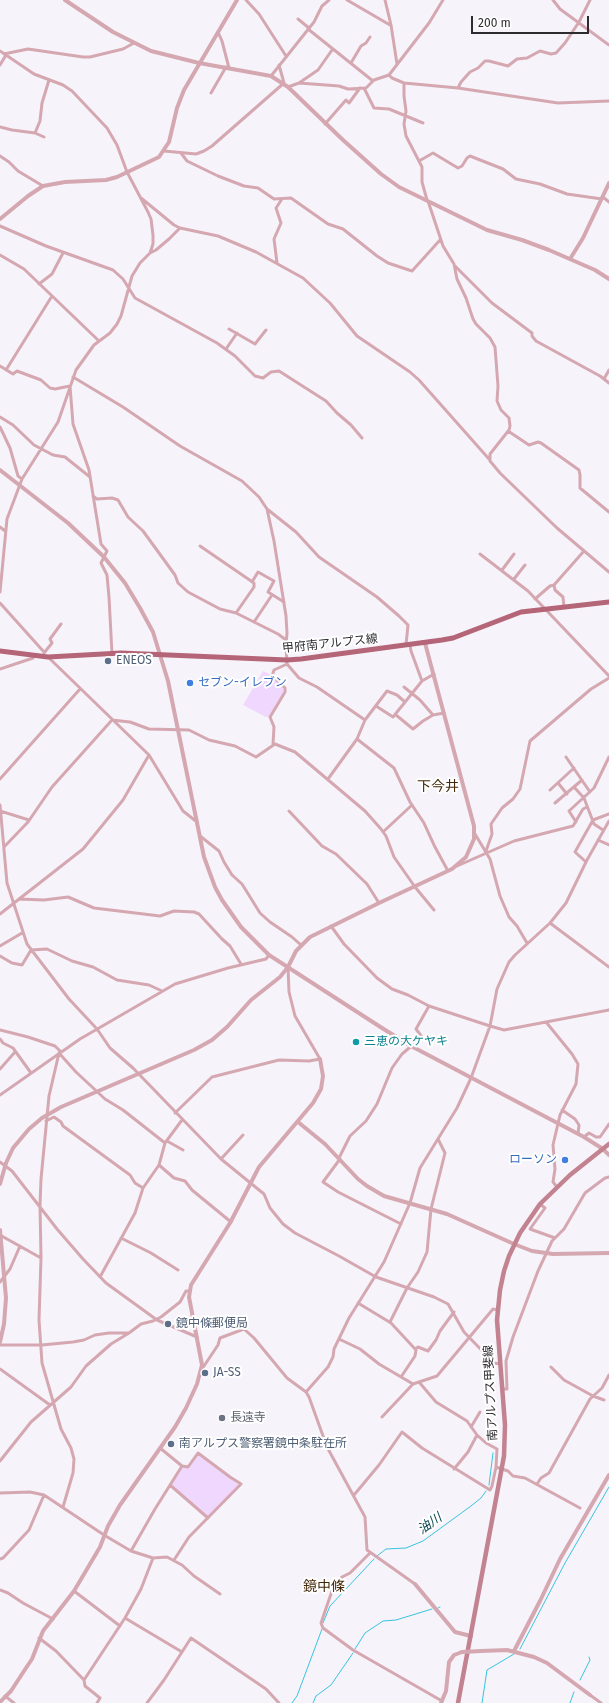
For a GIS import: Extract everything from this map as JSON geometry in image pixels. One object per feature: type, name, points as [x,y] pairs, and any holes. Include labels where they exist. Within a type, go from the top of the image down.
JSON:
[{"type":"main road","name":"甲府南アルプス線","points":[[0,651],[34,656],[112,654],[287,662],[453,638],[511,615],[546,609],[609,602]]},
{"type":"main road","name":"南アルプス甲斐線","points":[[458,1703],[502,1469],[505,1425],[500,1364],[498,1310],[504,1271],[514,1244],[540,1204],[557,1187],[609,1144]]},
{"type":"street","points":[[65,0],[113,32],[151,51],[199,63],[271,76],[284,83],[325,124],[381,174],[399,187],[487,230],[526,241],[595,270],[609,279]]},
{"type":"street","points":[[0,219],[43,186],[65,182],[106,180],[151,161],[164,151],[169,142],[181,98],[199,63],[237,0]]},
{"type":"street","points":[[246,0],[259,14],[286,56]]},
{"type":"street","points":[[271,76],[308,29],[322,6],[329,0]]},
{"type":"street","points":[[347,0],[391,25]]},
{"type":"street","points":[[385,0],[391,25],[397,64]]},
{"type":"street","points":[[325,124],[346,100],[349,103],[362,88],[373,81],[389,75],[429,23],[443,0]]},
{"type":"street","points":[[553,0],[560,9],[609,45]]},
{"type":"street","points":[[458,88],[465,77],[485,61],[508,66],[517,59],[527,58],[540,51],[551,54],[556,53],[565,43],[579,22],[590,0]]},
{"type":"street","points":[[298,19],[332,50],[373,81]]},
{"type":"street","points":[[211,93],[227,68],[222,41],[218,32]]},
{"type":"street","points":[[351,64],[361,46],[370,37]]},
{"type":"street","points":[[5,54],[28,48],[90,57],[123,49],[134,43]]},
{"type":"street","points":[[288,87],[300,83],[318,70],[332,50]]},
{"type":"street","points":[[0,51],[34,74],[63,85],[72,91],[106,128],[117,145],[127,172],[148,212],[152,227],[153,244],[150,253],[136,270],[128,289],[121,316],[117,324],[110,333],[94,345],[73,377],[61,415],[19,485],[8,515],[5,531],[0,592]]},
{"type":"street","points":[[0,65],[5,54]]},
{"type":"street","points":[[279,65],[284,83]]},
{"type":"street","points":[[389,75],[404,83],[458,88],[558,104],[609,101]]},
{"type":"street","points":[[35,133],[40,121],[42,103],[49,80]]},
{"type":"street","points":[[164,151],[196,154],[204,151],[226,135],[284,83]]},
{"type":"street","points":[[300,83],[338,86],[348,89],[362,88]]},
{"type":"street","points":[[404,83],[404,124],[406,136],[422,167],[422,182],[440,240],[454,264],[492,303],[532,333],[532,336],[536,342],[604,378],[609,383]]},
{"type":"street","points":[[362,88],[374,108],[389,109],[405,114],[423,123]]},
{"type":"street","points":[[0,128],[35,133],[44,137]]},
{"type":"street","points":[[181,153],[187,161],[201,169],[233,182],[258,188],[274,199],[291,198],[328,224],[343,229],[382,260],[412,271],[440,240]]},
{"type":"street","points":[[419,161],[433,153],[458,168],[462,166],[470,156],[503,169],[516,179],[540,184],[567,194],[602,198],[609,202]]},
{"type":"street","points":[[0,156],[10,162],[18,171],[43,186]]},
{"type":"street","points":[[570,259],[583,238],[609,183]]},
{"type":"street","points":[[140,197],[174,225],[180,228],[218,236],[256,252],[303,278],[330,303],[361,340],[410,372],[419,380],[500,473],[557,528],[609,572]]},
{"type":"street","points":[[277,263],[274,239],[281,223],[276,208],[282,199]]},
{"type":"street","points":[[0,226],[63,253],[113,270],[123,280],[135,298],[203,334],[235,356],[250,372],[259,378],[275,371],[288,376],[326,401],[337,413],[352,425],[362,438]]},
{"type":"street","points":[[150,253],[156,250],[180,228]]},
{"type":"street","points":[[39,284],[52,274],[63,253]]},
{"type":"street","points":[[0,255],[24,269],[99,341]]},
{"type":"street","points":[[454,264],[457,279],[466,298],[473,319],[493,342],[498,386],[497,401],[501,410],[509,418],[510,426],[508,432],[490,454],[489,459]]},
{"type":"street","points":[[6,370],[52,296]]},
{"type":"street","points":[[229,329],[255,344],[266,330]]},
{"type":"street","points":[[226,349],[237,333]]},
{"type":"street","points":[[0,366],[13,374],[17,371],[41,380],[50,388],[55,389],[70,386]]},
{"type":"street","points":[[604,378],[609,370]]},
{"type":"street","points":[[73,377],[123,407],[180,446],[242,481],[259,497],[267,509],[296,532],[319,557],[378,597],[408,625],[408,645],[422,681]]},
{"type":"street","points":[[70,386],[73,424],[90,477],[101,544],[107,551],[101,563],[107,575],[110,597],[112,654]]},
{"type":"street","points":[[0,417],[13,425],[30,442],[53,455],[65,457],[90,477]]},
{"type":"street","points":[[0,427],[10,448],[18,476],[22,479]]},
{"type":"street","points":[[508,432],[529,446],[538,442],[542,444],[579,470],[580,488],[609,512]]},
{"type":"street","points":[[0,470],[68,522],[104,557],[125,583],[153,632],[168,681],[200,836],[209,872],[222,900],[241,927],[269,955],[410,1046],[584,1137],[603,1149],[609,1155]]},
{"type":"street","points":[[93,496],[97,499],[112,498],[118,500],[128,517],[143,531],[175,575],[178,583],[188,592],[215,606],[236,613],[278,634],[286,640]]},
{"type":"street","points":[[267,509],[274,541],[286,616],[287,662],[300,678],[329,694],[365,720]]},
{"type":"street","points":[[0,527],[5,531]]},
{"type":"street","points":[[200,546],[254,583],[254,587],[236,613]]},
{"type":"street","points":[[535,599],[550,586],[554,585],[584,551]]},
{"type":"street","points":[[480,554],[514,579],[546,609],[609,677],[591,689],[530,741],[520,789],[513,799],[502,808],[491,824],[492,834],[486,852]]},
{"type":"street","points":[[502,570],[514,554]]},
{"type":"street","points":[[514,579],[525,565]]},
{"type":"street","points":[[252,582],[258,572],[274,581],[268,592],[284,602]]},
{"type":"street","points":[[554,585],[555,590],[563,597],[564,607]]},
{"type":"street","points":[[254,622],[272,595]]},
{"type":"street","points":[[0,603],[45,655],[149,755],[184,811],[197,822]]},
{"type":"street","points":[[45,655],[52,643],[50,639],[61,624]]},
{"type":"street","points":[[424,643],[434,674],[475,834],[486,852],[494,871],[500,896],[509,917],[518,926],[527,943]]},
{"type":"street","points":[[0,669],[33,658],[34,656]]},
{"type":"street","points":[[112,720],[130,722],[149,729],[190,730],[209,740],[235,746],[256,757],[273,744],[274,727],[270,717],[285,692],[285,688],[273,676],[273,673],[274,670],[287,662]]},
{"type":"street","points":[[376,706],[393,717],[422,681],[434,674]]},
{"type":"street","points":[[404,687],[420,700],[433,715]]},
{"type":"street","points":[[0,779],[80,689]]},
{"type":"street","points":[[328,779],[357,739],[365,720],[387,691],[397,695],[406,702]]},
{"type":"street","points":[[396,715],[413,729],[433,715],[444,713]]},
{"type":"street","points":[[0,853],[29,820],[52,787],[112,720]]},
{"type":"street","points":[[357,739],[394,768],[412,805],[424,823],[448,871]]},
{"type":"street","points":[[273,744],[291,750],[328,779],[364,811],[383,832],[394,857],[414,887],[434,910]]},
{"type":"street","points":[[0,914],[83,849],[123,800],[149,755]]},
{"type":"street","points":[[566,757],[590,792]]},
{"type":"street","points":[[576,822],[569,811],[598,784],[609,757]]},
{"type":"street","points":[[550,790],[574,768]]},
{"type":"street","points":[[555,803],[582,780]]},
{"type":"street","points":[[558,783],[567,794]]},
{"type":"street","points":[[574,787],[584,798],[594,824],[603,830]]},
{"type":"street","points":[[0,805],[7,883],[22,933],[31,950],[69,999],[97,1029],[110,1048],[138,1074],[221,1159],[264,1194],[270,1208],[283,1224],[295,1233],[376,1277],[434,1297],[448,1304],[454,1312],[459,1325],[469,1338],[494,1363],[500,1364]]},
{"type":"street","points":[[383,832],[412,805]]},
{"type":"street","points":[[202,1369],[189,1291],[193,1280],[231,1222],[250,1183],[267,1156],[298,1122],[313,1103],[321,1088],[323,1076],[320,1059],[295,1016],[289,992],[288,967],[290,959],[301,945],[331,926],[486,852],[514,841],[573,826],[583,809],[587,807]]},
{"type":"street","points":[[1,811],[29,820]]},
{"type":"street","points":[[289,811],[322,846],[336,854],[367,884],[379,903]]},
{"type":"street","points":[[586,862],[575,852],[593,820],[609,814]]},
{"type":"street","points":[[306,1392],[325,1372],[339,1339],[358,1303],[376,1277],[384,1262],[410,1203],[420,1168],[457,1108],[490,1026],[497,989],[509,962],[527,943],[550,923],[566,903],[586,862],[609,821]]},
{"type":"street","points":[[457,866],[470,852],[475,834]]},
{"type":"street","points":[[200,836],[220,851],[224,862],[232,874],[242,884],[260,913],[301,945]]},
{"type":"street","points":[[598,840],[609,845]]},
{"type":"street","points":[[19,899],[44,900],[68,898],[94,908],[160,916],[174,911],[194,912],[199,914],[230,946],[241,964]]},
{"type":"street","points":[[550,923],[609,967]]},
{"type":"street","points":[[331,926],[344,944],[383,983],[429,1006],[490,1026],[504,1030],[609,1010]]},
{"type":"street","points":[[0,946],[22,933]]},
{"type":"street","points":[[31,950],[47,949],[72,961],[99,970],[117,980],[142,983],[162,991]]},
{"type":"street","points":[[0,956],[12,963],[22,965],[31,950]]},
{"type":"street","points":[[0,1095],[60,1052],[175,984],[241,964],[266,959],[269,955]]},
{"type":"street","points":[[0,1184],[5,1166],[13,1148],[22,1136],[47,1115],[96,1091],[194,1050],[217,1037],[251,1000],[280,977],[288,967]]},
{"type":"street","points":[[401,1224],[338,1192],[323,1182],[339,1159],[350,1136],[366,1121],[377,1104],[392,1068],[410,1046],[422,1037],[416,1029],[429,1006]]},
{"type":"street","points":[[546,1022],[572,1054],[578,1064],[576,1084],[562,1110],[553,1145],[555,1169],[553,1182],[557,1187]]},
{"type":"street","points":[[0,1030],[55,1046],[105,1099],[123,1110],[166,1142],[183,1150]]},
{"type":"street","points":[[0,1038],[3,1043],[13,1048],[31,1073]]},
{"type":"street","points":[[0,1069],[15,1052]]},
{"type":"street","points":[[60,1052],[49,1096],[46,1121],[40,1205],[42,1258],[39,1320],[42,1363],[52,1403],[61,1429],[71,1448],[74,1459],[63,1507]]},
{"type":"street","points":[[175,1113],[212,1077],[279,1060],[309,1061],[320,1059]]},
{"type":"street","points":[[562,1110],[575,1119],[580,1125],[578,1134]]},
{"type":"street","points":[[46,1121],[54,1117],[61,1122],[63,1126],[130,1175],[134,1183],[143,1188]]},
{"type":"street","points":[[100,1276],[135,1213],[143,1188],[159,1165],[166,1142],[182,1120]]},
{"type":"street","points":[[298,1122],[313,1134],[367,1186],[384,1196],[447,1214],[532,1251],[546,1253],[609,1253]]},
{"type":"street","points":[[584,1137],[589,1133],[596,1137],[600,1137],[609,1124]]},
{"type":"street","points":[[221,1159],[243,1135]]},
{"type":"street","points":[[390,1322],[407,1288],[418,1272],[427,1252],[431,1209],[446,1153],[438,1139]]},
{"type":"street","points":[[0,1162],[12,1171],[40,1205],[57,1229],[100,1276],[137,1307],[157,1320],[197,1337]]},
{"type":"street","points":[[159,1165],[174,1178],[185,1181],[192,1190],[231,1222]]},
{"type":"street","points":[[502,1389],[507,1389],[506,1361],[513,1337],[546,1253],[555,1238],[564,1228],[585,1193],[605,1178],[609,1177]]},
{"type":"street","points":[[540,1204],[545,1208],[530,1229],[555,1238]]},
{"type":"street","points":[[0,1230],[6,1309],[0,1344],[41,1345],[73,1342],[84,1340],[95,1335],[109,1333],[129,1333]]},
{"type":"street","points":[[0,1235],[42,1258]]},
{"type":"street","points":[[121,1238],[151,1253],[178,1270]]},
{"type":"street","points":[[0,1282],[10,1269],[20,1246]]},
{"type":"street","points":[[0,1461],[31,1422],[71,1387],[86,1366],[112,1344],[141,1324],[157,1320],[180,1302],[186,1291],[189,1291]]},
{"type":"street","points":[[358,1303],[390,1322],[415,1349],[415,1356],[401,1377]]},
{"type":"street","points":[[382,1417],[412,1384],[437,1376],[493,1309],[498,1310]]},
{"type":"street","points":[[415,1349],[418,1347],[428,1351],[454,1312]]},
{"type":"street","points":[[0,1702],[32,1659],[39,1638],[74,1591],[100,1547],[104,1535],[120,1505],[186,1408],[202,1369],[218,1345],[220,1338],[244,1329],[254,1338],[293,1383],[306,1392],[309,1397],[327,1447],[365,1517],[367,1528],[367,1550],[415,1584],[455,1632],[470,1636]]},
{"type":"street","points":[[339,1339],[360,1349],[379,1364],[412,1384]]},
{"type":"street","points":[[551,1367],[564,1380],[593,1396],[604,1400]]},
{"type":"street","points":[[0,1369],[52,1403]]},
{"type":"street","points":[[537,1484],[541,1478],[549,1473],[593,1396],[602,1388],[609,1375]]},
{"type":"street","points":[[354,1495],[379,1465],[402,1432],[422,1448],[490,1490],[496,1467],[497,1449],[486,1444],[466,1421],[436,1402],[419,1382]]},
{"type":"street","points":[[471,1427],[480,1412]]},
{"type":"street","points":[[454,1469],[468,1452],[477,1435]]},
{"type":"street","points":[[160,1448],[182,1466],[188,1467],[198,1453],[230,1478],[241,1484],[189,1537],[174,1560]]},
{"type":"street","points":[[131,1551],[182,1466]]},
{"type":"street","points":[[496,1467],[508,1471],[513,1476],[525,1478],[580,1508]]},
{"type":"street","points":[[514,1651],[560,1559],[609,1475]]},
{"type":"street","points":[[170,1485],[208,1518]]},
{"type":"street","points":[[0,1493],[30,1492],[44,1495],[131,1551],[153,1558],[167,1557],[174,1560],[220,1594]]},
{"type":"street","points":[[0,1559],[3,1558],[29,1530],[44,1495]]},
{"type":"street","points":[[370,1553],[350,1573],[342,1577],[334,1588],[321,1623],[324,1628],[353,1650],[442,1702],[446,1690],[449,1662],[454,1656],[462,1652],[498,1650],[514,1651],[534,1657],[547,1664],[601,1703]]},
{"type":"street","points":[[84,1680],[125,1618],[141,1589],[153,1558]]},
{"type":"street","points":[[0,1590],[8,1593],[53,1619]]},
{"type":"street","points":[[74,1591],[120,1626]]},
{"type":"street","points":[[125,1618],[182,1652]]},
{"type":"street","points":[[39,1638],[56,1651],[84,1680],[85,1686],[100,1698],[98,1703]]},
{"type":"street","points":[[147,1703],[191,1638],[266,1689],[279,1703]]},
{"type":"street","points":[[3,1698],[14,1703]]},
{"type":"shaded area","points":[[263,671],[272,675],[283,688],[283,693],[268,717],[243,705]]},
{"type":"shaded area","points":[[198,1453],[240,1486],[208,1518],[170,1485],[182,1466],[188,1467]]},
{"type":"waterway","name":"油川","points":[[489,1485],[493,1453]]},
{"type":"waterway","points":[[520,1649],[565,1563],[609,1487]]},
{"type":"waterway","name":"油川","points":[[377,1556],[386,1549],[406,1548],[423,1541],[471,1506],[481,1498],[486,1491]]},
{"type":"waterway","name":"油川","points":[[323,1623],[330,1606],[374,1559]]},
{"type":"waterway","points":[[355,1649],[365,1633],[383,1621],[396,1620],[432,1609]]},
{"type":"waterway","name":"油川","points":[[292,1703],[297,1696],[322,1629]]},
{"type":"waterway","points":[[313,1703],[316,1696],[331,1685],[353,1653]]},
{"type":"waterway","points":[[482,1703],[487,1670],[514,1654]]},
{"type":"waterway","points":[[580,1680],[590,1660],[589,1657]]},
{"type":"waterway","points":[[570,1703],[574,1692]]},
{"type":"place","name":"ENEOS","points":[[108,661]]},
{"type":"place","name":"セブン-イレブン","points":[[190,683]]},
{"type":"place","name":"三恵の大ケヤキ","points":[[356,1042]]},
{"type":"place","name":"ローソン","points":[[565,1160]]},
{"type":"place","name":"鏡中條郵便局","points":[[168,1324]]},
{"type":"place","name":"JA-SS","points":[[205,1373]]},
{"type":"place","name":"長遠寺","points":[[222,1418]]},
{"type":"place","name":"南アルプス警察署鏡中条駐在所","points":[[171,1444]]},
{"type":"district","name":"下今井","points":[[438,787]]},
{"type":"district","name":"鏡中條","points":[[324,1587]]}]
